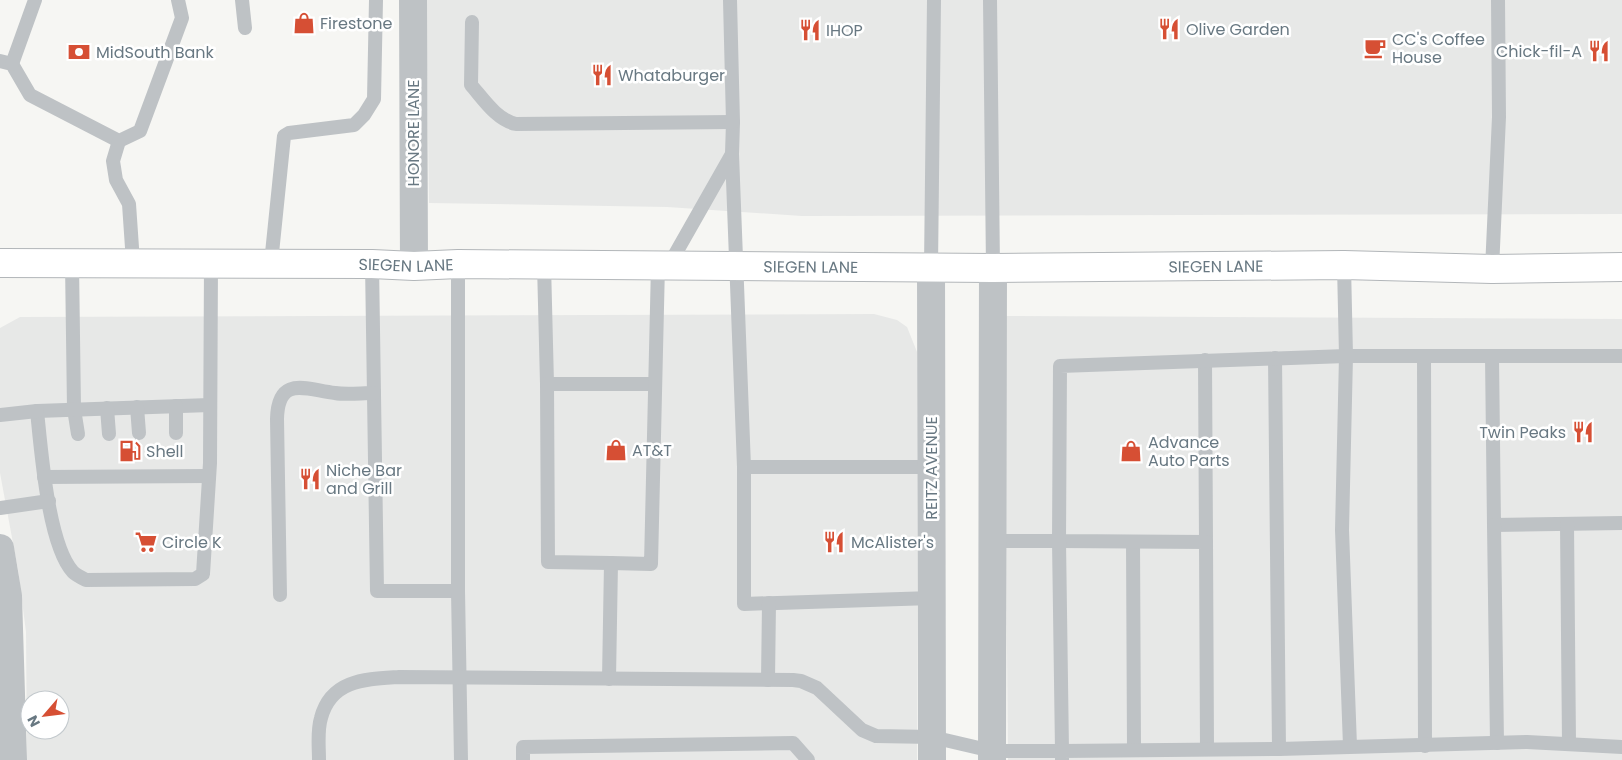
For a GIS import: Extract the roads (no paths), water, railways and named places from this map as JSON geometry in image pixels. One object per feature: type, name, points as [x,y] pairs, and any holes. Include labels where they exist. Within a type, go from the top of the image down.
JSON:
[{"type":"main road","name":"SIEGEN LANE","points":[[0,262],[271,263],[414,266],[544,264],[994,268],[1344,265],[1492,269],[1622,267]]},
{"type":"street","name":"HONORE LANE","points":[[413,0],[414,266]]},
{"type":"street","name":"REITZ AVENUE","points":[[931,267],[932,748]]},
{"type":"street","points":[[992,756],[994,268]]},
{"type":"street","points":[[0,548],[8,596],[12,760]]},
{"type":"lane","points":[[35,0],[6,62],[30,95],[119,141]]},
{"type":"lane","points":[[133,262],[130,204],[116,180],[113,161],[119,141],[140,131],[182,18],[178,0]]},
{"type":"lane","points":[[242,0],[245,28]]},
{"type":"lane","points":[[271,263],[284,136],[289,133],[354,125],[364,115],[374,99],[376,0]]},
{"type":"lane","points":[[730,0],[732,154],[744,467],[744,604],[932,598]]},
{"type":"lane","points":[[931,267],[934,0]]},
{"type":"lane","points":[[990,0],[994,268]]},
{"type":"lane","points":[[1492,269],[1500,117],[1498,0]]},
{"type":"lane","points":[[472,22],[472,85],[501,118],[508,122],[516,124],[733,122]]},
{"type":"lane","points":[[544,264],[548,562],[651,564],[655,384],[663,265],[732,154]]},
{"type":"lane","points":[[72,263],[74,409],[78,434]]},
{"type":"lane","points":[[37,411],[44,476],[49,501],[61,550],[74,573],[86,580],[195,579],[203,574],[209,476],[211,263]]},
{"type":"lane","points":[[372,264],[377,591],[458,591]]},
{"type":"lane","points":[[458,264],[458,591],[461,760]]},
{"type":"lane","points":[[1344,265],[1346,356],[1342,530],[1350,746]]},
{"type":"lane","points":[[1062,755],[1059,541],[1060,366],[1346,356],[1622,356]]},
{"type":"lane","points":[[1424,356],[1425,746]]},
{"type":"lane","points":[[1492,356],[1497,743]]},
{"type":"lane","points":[[1275,358],[1279,749]]},
{"type":"lane","points":[[1205,360],[1207,749]]},
{"type":"lane","points":[[547,384],[655,384]]},
{"type":"lane","points":[[280,595],[277,419],[279,403],[286,392],[296,387],[337,394],[374,393]]},
{"type":"lane","points":[[0,415],[74,409],[210,405]]},
{"type":"lane","points":[[176,406],[176,433]]},
{"type":"lane","points":[[137,407],[139,433]]},
{"type":"lane","points":[[106,408],[109,434]]},
{"type":"lane","points":[[744,467],[931,467]]},
{"type":"lane","points":[[44,476],[77,472],[178,472],[209,476]]},
{"type":"lane","points":[[0,508],[49,501]]},
{"type":"lane","points":[[1494,525],[1622,523]]},
{"type":"lane","points":[[1567,524],[1569,744]]},
{"type":"lane","points":[[992,541],[1206,542]]},
{"type":"lane","points":[[1133,542],[1134,750]]},
{"type":"lane","points":[[609,679],[611,563]]},
{"type":"lane","points":[[768,680],[769,603]]},
{"type":"lane","points":[[319,760],[320,718],[326,704],[343,686],[372,678],[399,677],[768,680],[801,682],[817,688],[855,724],[869,734],[932,748],[992,756],[1062,755],[1134,750],[1279,749],[1527,742],[1622,747]]},
{"type":"lane","points":[[523,760],[523,747],[793,743],[808,760]]},
{"type":"place","name":"Firestone","points":[[304,23]]},
{"type":"place","name":"Olive Garden","points":[[1169,29]]},
{"type":"place","name":"IHOP","points":[[810,30]]},
{"type":"place","name":"CC's Coffee House","points":[[1375,48]]},
{"type":"place","name":"Chick-fil-A","points":[[1599,51]]},
{"type":"place","name":"MidSouth Bank","points":[[79,52]]},
{"type":"place","name":"Whataburger","points":[[602,75]]},
{"type":"place","name":"Twin Peaks","points":[[1583,432]]},
{"type":"place","name":"AT&T","points":[[616,450]]},
{"type":"place","name":"Shell","points":[[130,451]]},
{"type":"place","name":"Advance Auto Parts","points":[[1131,451]]},
{"type":"place","name":"Niche Bar and Grill","points":[[310,479]]},
{"type":"place","name":"Circle K","points":[[146,542]]},
{"type":"place","name":"McAlister's","points":[[834,542]]}]
